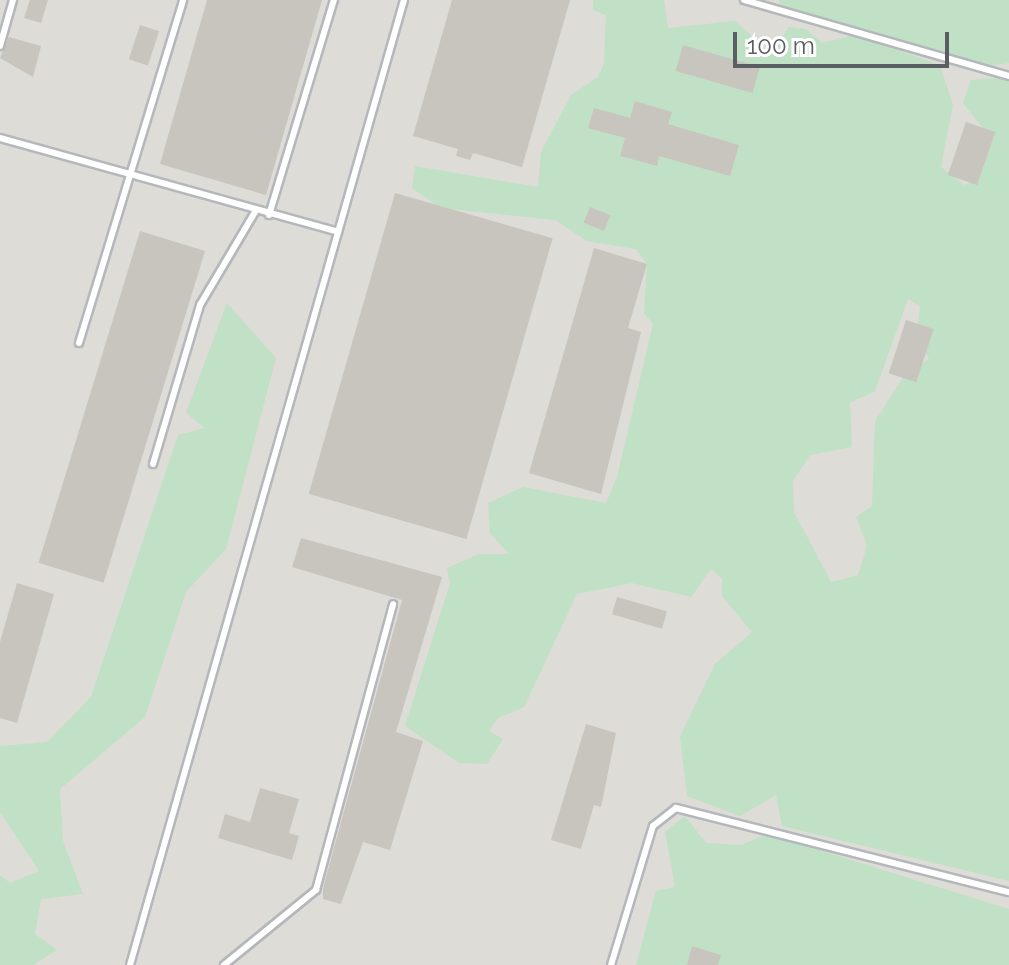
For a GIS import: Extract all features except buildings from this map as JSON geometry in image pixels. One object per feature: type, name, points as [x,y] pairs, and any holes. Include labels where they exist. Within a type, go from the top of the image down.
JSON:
[{"type":"lane","points":[[0,46],[13,0]]},
{"type":"lane","points":[[79,343],[183,0]]},
{"type":"lane","points":[[269,215],[334,0]]},
{"type":"lane","points":[[130,965],[404,0]]},
{"type":"lane","points":[[744,0],[1009,76]]},
{"type":"lane","points":[[0,138],[255,212],[338,232]]},
{"type":"lane","points":[[153,464],[200,305],[255,212]]},
{"type":"lane","points":[[224,965],[316,890],[393,604]]},
{"type":"lane","points":[[611,965],[653,826],[676,808],[1009,892]]},
{"type":"shaded area","points":[[0,0],[1009,0],[1009,965],[0,965]]},
{"type":"green space","points":[[593,0],[664,0],[668,28],[735,21],[771,53],[789,27],[806,29],[822,43],[855,35],[940,65],[953,105],[941,167],[964,185],[978,180],[990,137],[963,103],[971,80],[1009,77],[1009,881],[782,826],[776,795],[740,816],[687,796],[680,736],[715,664],[752,632],[722,596],[722,579],[711,569],[691,597],[632,583],[577,594],[524,707],[498,718],[489,731],[503,739],[487,764],[459,763],[405,726],[450,583],[447,568],[479,554],[509,554],[490,533],[488,503],[523,487],[606,503],[617,477],[653,324],[644,313],[647,264],[636,249],[587,241],[555,220],[441,208],[412,188],[415,166],[538,187],[541,152],[571,95],[598,77],[604,63],[606,15],[593,10]],"holes":[[[908,299],[920,306],[917,334],[929,359],[906,373],[875,421],[872,506],[856,517],[867,546],[858,575],[831,582],[794,512],[793,481],[810,455],[852,447],[850,403],[875,391]]]},
{"type":"green space","points":[[779,0],[1009,0],[1009,63],[977,68],[780,7]]},
{"type":"green space","points":[[227,303],[276,358],[226,549],[186,592],[145,717],[60,789],[63,841],[83,894],[41,899],[35,934],[57,950],[33,965],[0,965],[0,875],[10,883],[39,871],[0,812],[0,746],[47,742],[91,697],[178,435],[205,428],[186,413]]},
{"type":"green space","points":[[685,816],[706,843],[741,845],[767,834],[1009,909],[1009,965],[636,965],[656,891],[675,887],[665,832]]}]
